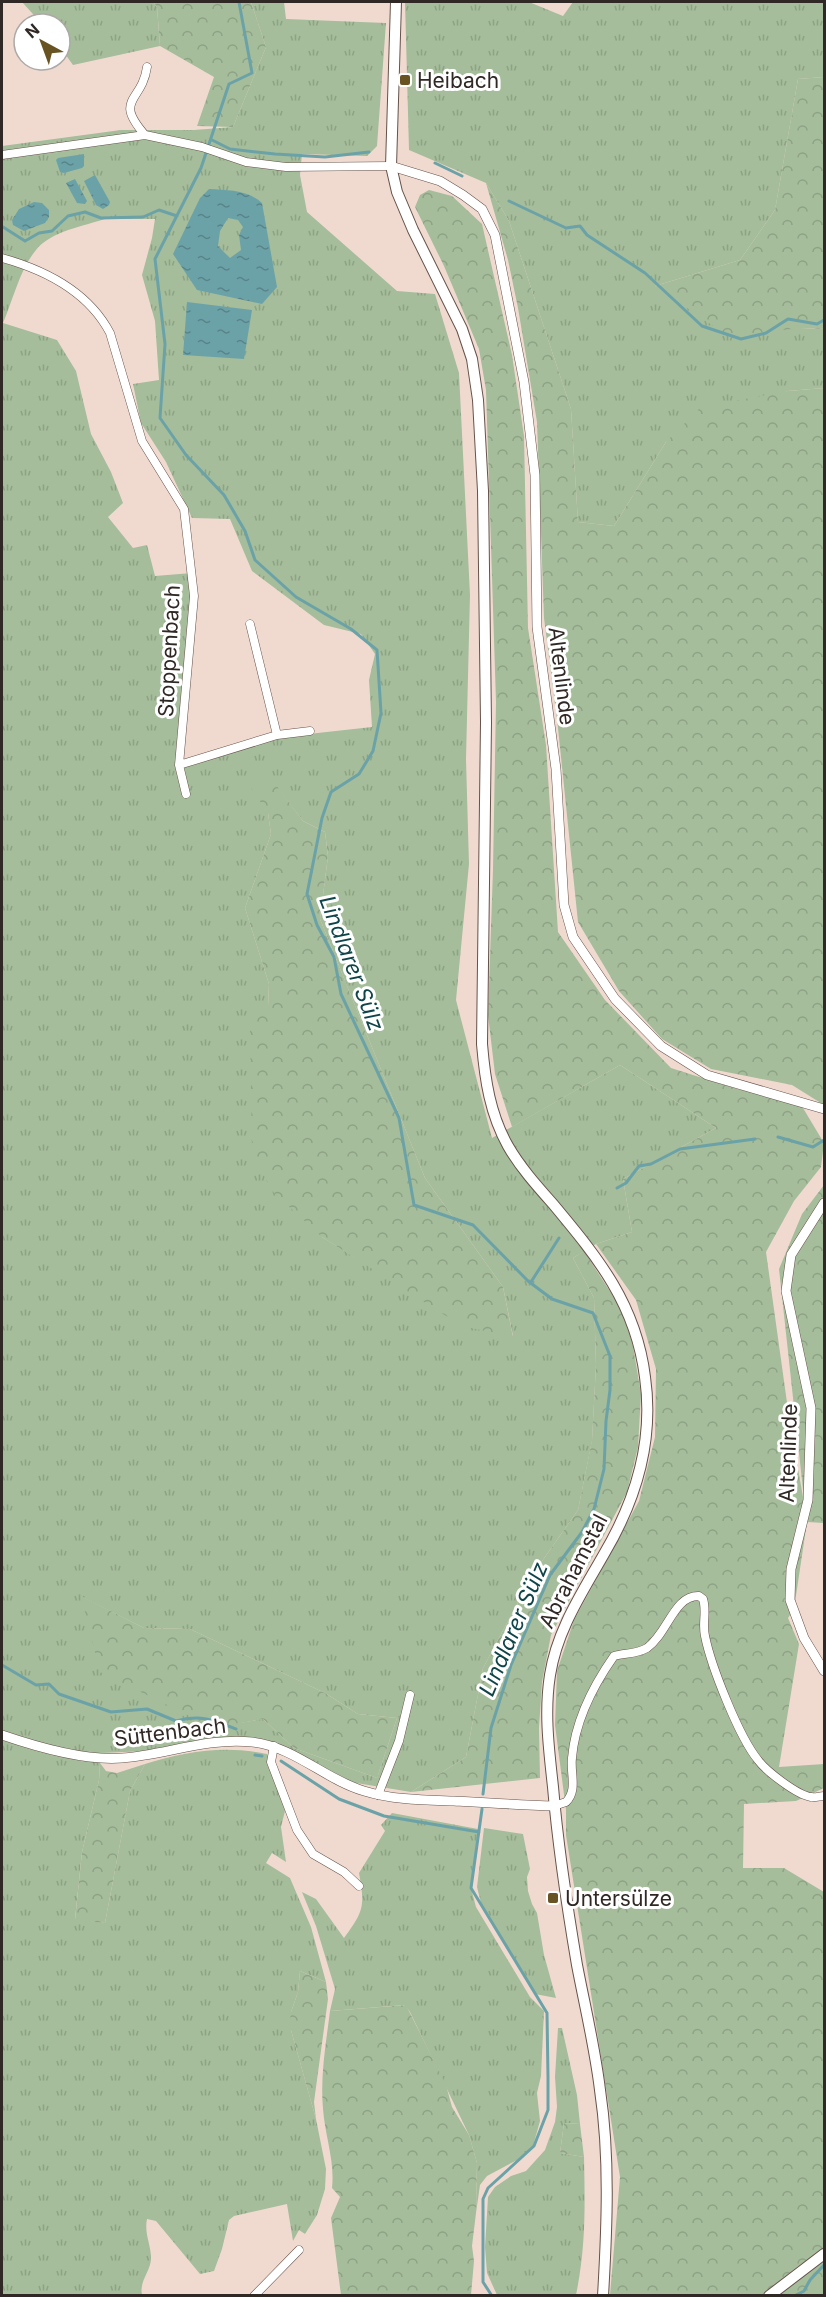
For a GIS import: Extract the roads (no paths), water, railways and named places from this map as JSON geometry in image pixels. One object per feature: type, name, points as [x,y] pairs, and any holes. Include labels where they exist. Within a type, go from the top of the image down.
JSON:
[{"type":"main road","name":"Abrahamstal","points":[[396,2],[391,166],[397,192],[413,230],[462,329],[472,359],[478,400],[483,503],[486,722],[482,1044],[484,1079],[494,1115],[508,1147],[586,1244],[615,1286],[631,1317],[646,1383],[646,1435],[642,1464],[634,1491],[606,1551],[564,1627],[552,1666],[546,1713],[554,1806],[571,1928],[600,2090],[604,2128],[606,2210],[603,2295]]},
{"type":"main road","points":[[769,2295],[825,2254]]},
{"type":"street","points":[[145,135],[132,120],[129,108],[145,81],[147,67]]},
{"type":"street","points":[[2,155],[145,135],[202,147],[246,162],[286,167],[391,166]]},
{"type":"street","name":"Altenlinde","points":[[391,166],[440,181],[463,195],[482,209],[495,235],[524,382],[535,475],[537,627],[556,769],[564,905],[573,937],[615,999],[661,1046],[707,1075],[825,1109]]},
{"type":"street","name":"Stoppenbach","points":[[2,258],[30,266],[66,286],[82,296],[101,316],[110,333],[142,441],[184,509],[194,596],[179,765],[186,794]]},
{"type":"street","points":[[250,624],[277,735]]},
{"type":"street","points":[[179,765],[277,735],[310,731]]},
{"type":"street","name":"Altenlinde","points":[[825,1203],[791,1255],[786,1291],[811,1408],[808,1500],[791,1569],[790,1600],[804,1638],[825,1671]]},
{"type":"street","points":[[554,1806],[566,1802],[572,1793],[571,1760],[575,1738],[593,1691],[614,1656],[638,1652],[647,1647],[661,1635],[678,1605],[684,1599],[692,1596],[699,1596],[703,1599],[704,1634],[710,1656],[741,1731],[758,1760],[767,1770],[803,1794],[810,1797],[825,1796]]},
{"type":"street","points":[[378,1795],[399,1741],[410,1695]]},
{"type":"street","name":"Süttenbach","points":[[2,1735],[78,1755],[108,1758],[131,1757],[227,1742],[252,1742],[274,1746],[292,1753],[341,1782],[378,1795],[418,1800],[554,1806]]},
{"type":"street","points":[[274,1746],[271,1762],[297,1830],[313,1854],[344,1872],[359,1886]]},
{"type":"street","points":[[254,2295],[299,2250]]},
{"type":"water","points":[[84,154],[82,168],[60,172],[56,160],[58,158]]},
{"type":"water","points":[[95,175],[110,202],[103,209],[96,205],[84,181]]},
{"type":"water","points":[[75,179],[87,201],[85,204],[77,203],[66,183]]},
{"type":"water","points":[[209,189],[223,190],[250,195],[262,203],[277,287],[262,304],[197,290],[173,254],[200,198]],"holes":[[[228,218],[238,220],[243,227],[239,235],[241,250],[230,258],[218,246],[220,231]]]},
{"type":"water","points":[[34,202],[42,203],[49,210],[49,217],[45,223],[24,231],[13,225],[12,220],[19,209]]},
{"type":"water","points":[[187,302],[252,310],[244,359],[183,355]]},
{"type":"waterway","name":"Lindlarer Sülz","points":[[239,2],[252,73],[229,84],[201,168],[155,259],[165,344],[160,418],[186,455],[224,495],[245,531],[255,560],[296,597],[351,629],[377,650],[381,713],[373,751],[359,774],[331,792],[322,818],[307,894],[317,925],[334,957],[341,994],[399,1118],[414,1205],[473,1225],[528,1281],[552,1299],[593,1313],[610,1356],[610,1390],[604,1469],[594,1509],[582,1532],[550,1575],[511,1665],[491,1728],[483,1794]]},
{"type":"waterway","points":[[212,140],[230,149],[275,154],[325,157],[369,152]]},
{"type":"waterway","points":[[435,163],[462,176]]},
{"type":"waterway","points":[[509,201],[566,228],[580,226],[587,235],[645,273],[702,326],[741,339],[766,333],[788,319],[817,324],[824,320]]},
{"type":"waterway","name":"Heibach","points":[[2,228],[25,241],[39,233],[52,231],[68,216],[85,212],[101,218],[143,217],[159,210],[177,216]]},
{"type":"waterway","points":[[778,1137],[813,1147],[824,1140]]},
{"type":"waterway","points":[[617,1188],[626,1183],[639,1166],[651,1164],[680,1149],[755,1139]]},
{"type":"waterway","points":[[531,1282],[559,1238]]},
{"type":"waterway","points":[[2,1665],[36,1685],[49,1684],[59,1694],[111,1712],[147,1709],[176,1721],[192,1718],[207,1719],[236,1729]]},
{"type":"waterway","points":[[255,1755],[262,1756]]},
{"type":"waterway","points":[[281,1761],[339,1799],[384,1816],[479,1832]]},
{"type":"waterway","name":"Lindlarer Sülz","points":[[482,1809],[471,1888],[547,2013],[548,2110],[534,2146],[488,2188],[483,2199],[483,2282],[492,2296]]},
{"type":"waterway","points":[[794,2296],[804,2291],[810,2280],[824,2265]]},
{"type":"place","name":"Heibach","points":[[405,80]]},
{"type":"place","name":"Untersülze","points":[[553,1898]]}]
